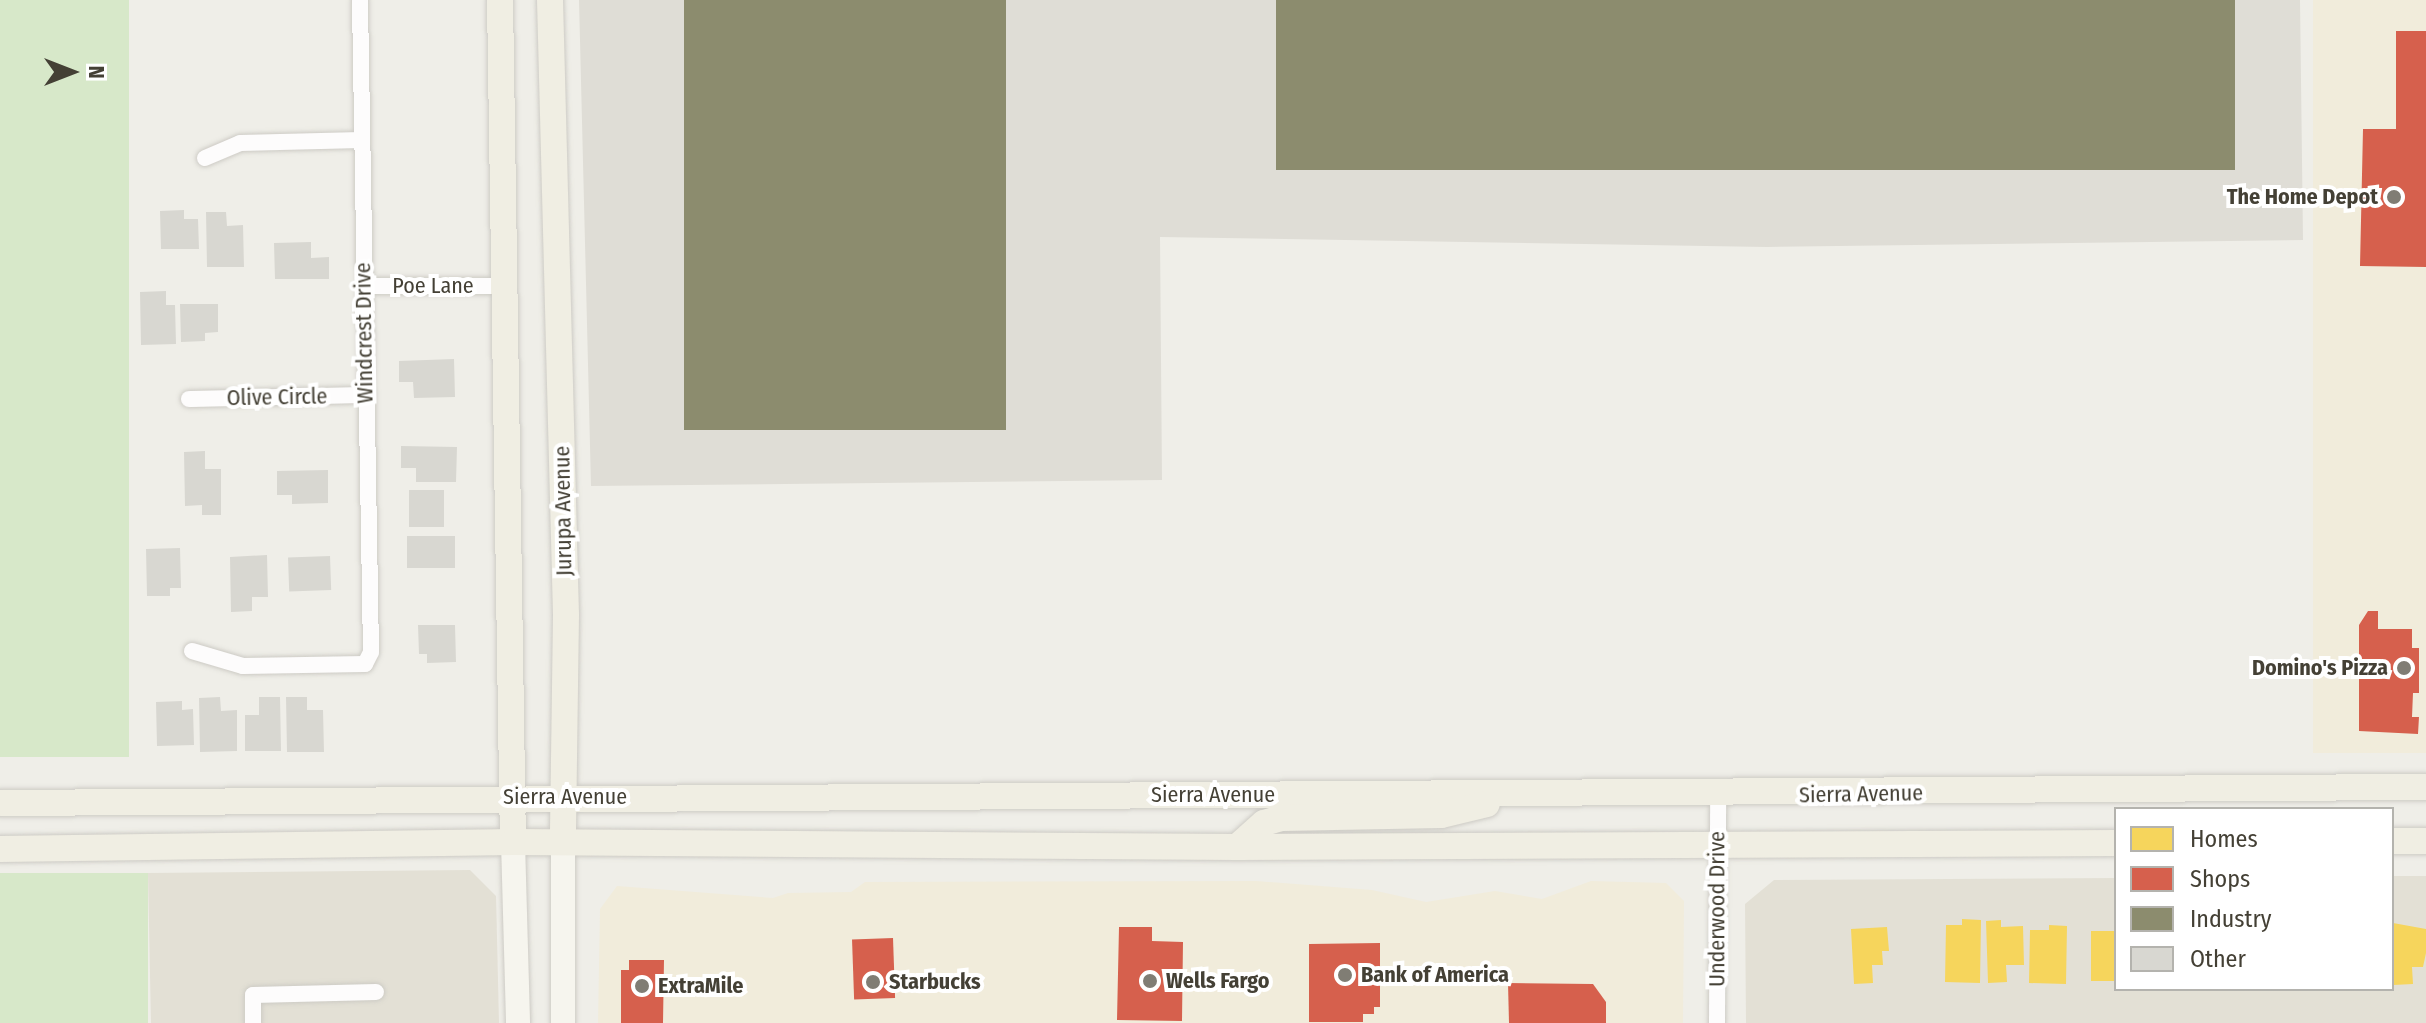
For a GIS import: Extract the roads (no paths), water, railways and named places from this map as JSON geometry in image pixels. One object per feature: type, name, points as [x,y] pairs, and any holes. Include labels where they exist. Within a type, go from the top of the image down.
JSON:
[{"type":"main road","points":[[500,0],[510,797],[518,1023]]},
{"type":"main road","name":"Jurupa Avenue","points":[[550,0],[566,615],[563,1023]]},
{"type":"main road","name":"Sierra Avenue","points":[[0,803],[510,797],[1718,795],[2426,787]]},
{"type":"main road","points":[[1237,847],[1264,823],[1282,818],[1441,815],[1517,794]]},
{"type":"main road","points":[[2394,841],[2426,841]]},
{"type":"main road","name":"Sierra Avenue","points":[[0,849],[513,842],[1237,847],[2114,843]]},
{"type":"street","name":"Windcrest Drive","points":[[192,651],[243,666],[365,664],[371,648],[360,0]]},
{"type":"street","points":[[205,158],[240,143],[361,140]]},
{"type":"street","name":"Poe Lane","points":[[364,286],[502,286]]},
{"type":"street","name":"Olive Circle","points":[[189,399],[365,395]]},
{"type":"street","name":"Underwood Drive","points":[[1717,1023],[1718,795]]},
{"type":"street","points":[[253,1023],[253,995],[376,992]]},
{"type":"place","name":"The Home Depot","points":[[2394,197]]},
{"type":"place","name":"Domino's Pizza","points":[[2404,668]]},
{"type":"place","name":"Bank of America","points":[[1345,975]]},
{"type":"place","name":"Wells Fargo","points":[[1150,981]]},
{"type":"place","name":"Starbucks","points":[[873,982]]},
{"type":"place","name":"ExtraMile","points":[[642,986]]}]
